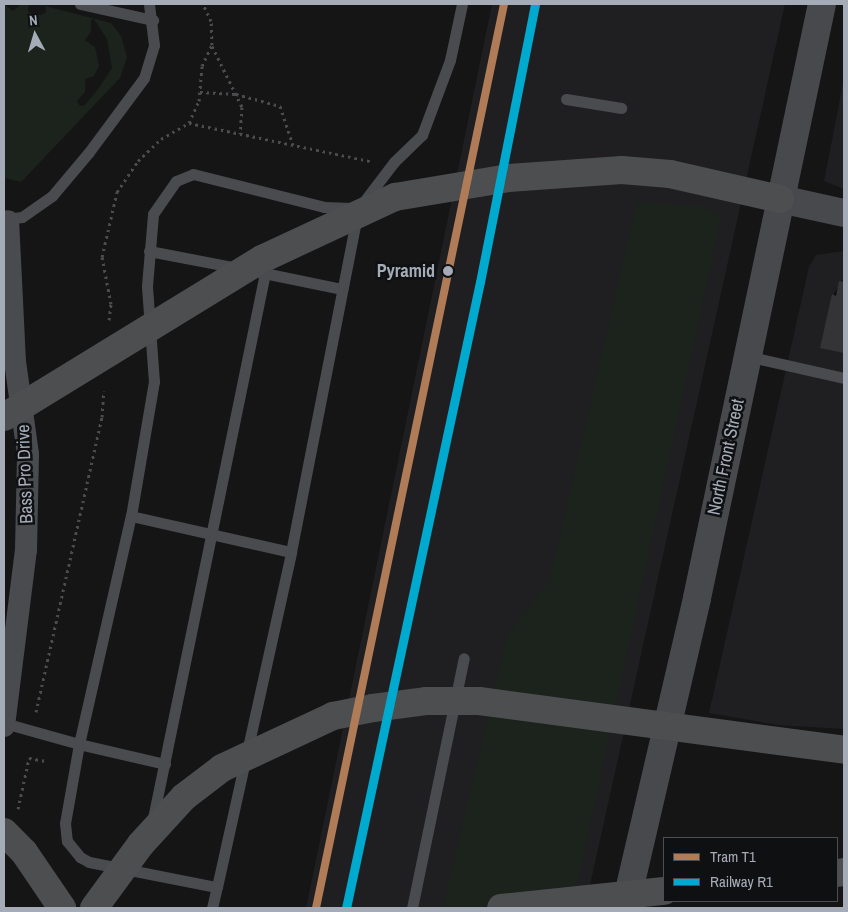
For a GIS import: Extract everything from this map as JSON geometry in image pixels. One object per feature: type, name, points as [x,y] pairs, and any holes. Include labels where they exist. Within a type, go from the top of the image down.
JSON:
[{"type":"highway","points":[[4,417],[262,259],[395,197],[562,172],[622,170],[670,174],[780,199]]},
{"type":"highway","points":[[94,908],[140,844],[184,797],[222,768],[325,720],[373,708],[426,701],[479,701],[844,750]]},
{"type":"highway","points":[[4,832],[24,852],[62,908]]},
{"type":"highway","points":[[501,908],[663,891]]},
{"type":"street","name":"North Front Street","points":[[625,908],[697,598],[822,4]]},
{"type":"street","points":[[780,199],[844,213]]},
{"type":"street","name":"Bass Pro Drive","points":[[4,724],[26,550],[28,454],[15,362],[6,220]]},
{"type":"lane","points":[[80,4],[153,20]]},
{"type":"lane","name":"Bass Pro Drive","points":[[6,220],[38,208],[52,196],[89,152],[144,78],[154,45],[153,20],[149,4]]},
{"type":"lane","points":[[212,908],[291,552],[358,208],[394,162],[422,135],[450,60],[462,4]]},
{"type":"lane","points":[[566,99],[621,108]]},
{"type":"lane","points":[[217,887],[89,862],[80,857],[67,841],[65,823],[78,744],[131,516],[154,382],[147,286],[153,214],[176,181],[193,174],[324,207],[358,208]]},
{"type":"lane","points":[[149,251],[342,289]]},
{"type":"lane","points":[[141,872],[165,764],[265,274]]},
{"type":"lane","points":[[748,356],[844,378]]},
{"type":"lane","points":[[131,516],[291,552]]},
{"type":"lane","points":[[412,908],[464,658]]},
{"type":"lane","points":[[4,724],[78,744],[165,764]]},
{"type":"path","points":[[189,124],[199,101],[202,66],[212,45],[212,21],[203,4]]},
{"type":"path","points":[[212,45],[242,108],[240,134]]},
{"type":"path","points":[[200,92],[236,94],[280,106],[294,145]]},
{"type":"shaded area","points":[[4,4],[13,11],[21,4],[29,4],[28,12],[41,15],[46,12],[45,6],[111,23],[121,36],[127,57],[120,78],[21,182],[4,178]],"holes":[[[94,19],[107,39],[112,68],[85,105],[80,106],[77,101],[85,92],[85,79],[94,76],[99,66],[95,47],[85,40],[91,32],[91,20]]]},
{"type":"shaded area","points":[[492,4],[785,4],[585,908],[306,908]]},
{"type":"shaded area","points":[[844,78],[844,189],[824,181]]},
{"type":"shaded area","points":[[637,202],[703,206],[721,217],[572,908],[443,908],[508,634],[550,581]]},
{"type":"shaded area","points":[[844,251],[844,729],[778,725],[709,713],[809,267],[816,255]]},
{"type":"building","points":[[839,281],[844,282],[844,353],[820,348],[832,294],[836,296]]},
{"type":"tram line","name":"T1","points":[[316,908],[504,4]]},
{"type":"rail line","name":"R1","points":[[346,908],[480,282],[535,4]]},
{"type":"place","name":"Pyramid","points":[[448,271]]}]
